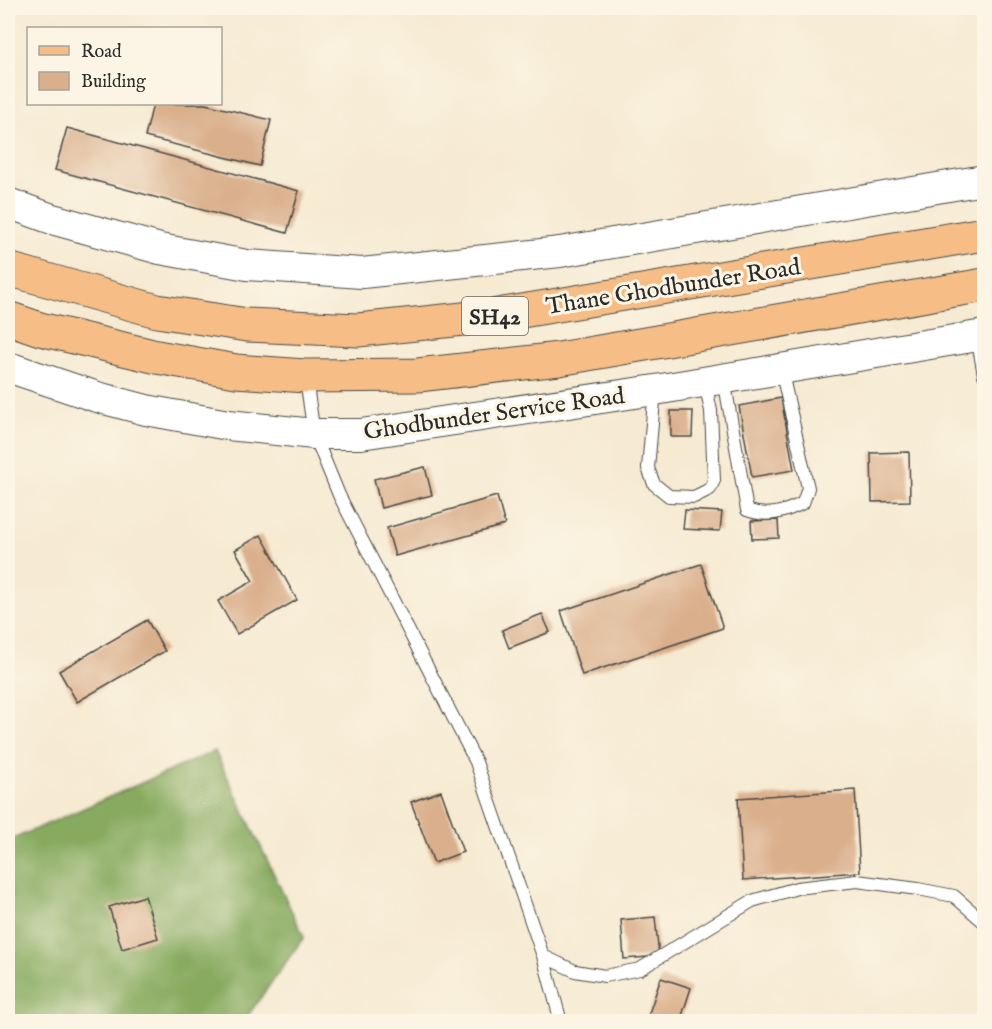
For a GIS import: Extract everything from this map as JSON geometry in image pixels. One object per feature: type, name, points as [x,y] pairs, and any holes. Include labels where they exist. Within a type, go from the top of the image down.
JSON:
[{"type":"main road","name":"Thane Ghodbunder Road","points":[[8,269],[157,311],[247,325],[358,330],[492,316],[984,234]]},
{"type":"main road","name":"Thane Ghodbunder Road","points":[[8,318],[40,329],[157,357],[236,371],[305,376],[418,375],[559,359],[984,285]]},
{"type":"street","points":[[8,202],[52,219],[160,249],[247,265],[362,273],[560,252],[984,180]]},
{"type":"street","name":"Ghodbunder Service Road","points":[[8,367],[98,397],[146,410],[228,425],[314,434],[362,434],[655,390],[981,336]]},
{"type":"lane","points":[[981,336],[984,375]]},
{"type":"lane","points":[[715,380],[747,510],[757,514],[783,513],[803,503],[808,488],[781,369]]},
{"type":"lane","points":[[305,376],[314,434],[339,495],[476,762],[543,956],[561,1022]]},
{"type":"lane","points":[[655,390],[648,468],[654,484],[669,496],[694,496],[710,489],[714,480],[711,411],[715,380]]},
{"type":"lane","points":[[543,956],[575,971],[605,976],[640,969],[752,901],[797,888],[857,882],[954,896],[984,922]]},
{"type":"green space","points":[[215,751],[304,937],[244,1021],[8,1021],[8,841]]},
{"type":"building","points":[[153,105],[209,105],[271,120],[260,166],[145,137]]},
{"type":"building","points":[[67,128],[299,191],[287,233],[55,170]]},
{"type":"building","points":[[781,398],[794,470],[752,477],[739,406]]},
{"type":"building","points":[[671,411],[693,411],[692,437],[671,437]]},
{"type":"building","points":[[909,452],[910,501],[872,502],[871,453]]},
{"type":"building","points":[[425,467],[432,495],[381,508],[374,479]]},
{"type":"building","points":[[497,496],[505,525],[395,556],[387,528]]},
{"type":"building","points":[[685,510],[722,512],[720,531],[683,529]]},
{"type":"building","points":[[778,520],[779,538],[752,539],[751,521]]},
{"type":"building","points":[[261,535],[297,600],[237,634],[218,601],[253,581],[235,550]]},
{"type":"building","points":[[701,564],[723,628],[582,675],[561,611]]},
{"type":"building","points":[[542,614],[550,632],[509,648],[502,630]]},
{"type":"building","points":[[147,620],[165,651],[77,702],[59,671]]},
{"type":"building","points":[[855,790],[860,872],[743,880],[738,798]]},
{"type":"building","points":[[441,791],[463,852],[434,863],[411,802]]},
{"type":"building","points":[[145,896],[158,938],[122,949],[109,907]]},
{"type":"building","points":[[655,917],[659,956],[624,959],[621,920]]},
{"type":"building","points":[[661,978],[691,988],[680,1022],[646,1022]]}]
